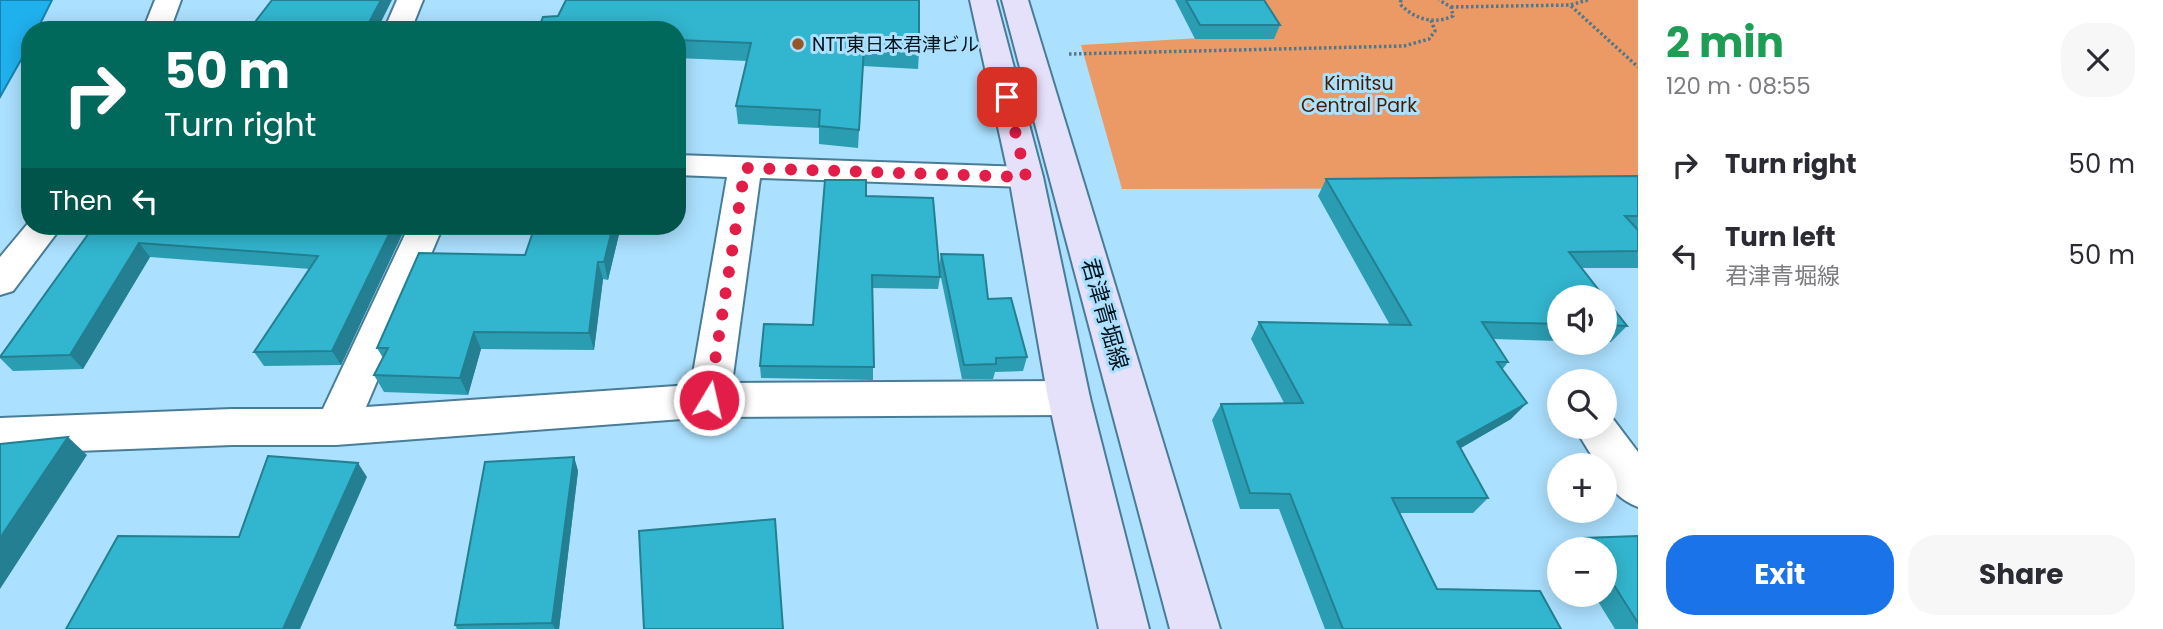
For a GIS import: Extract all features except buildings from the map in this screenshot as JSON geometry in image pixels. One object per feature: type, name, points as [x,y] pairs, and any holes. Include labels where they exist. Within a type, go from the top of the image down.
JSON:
[{"type":"main road","name":"君津青堀線","points":[[984,0],[1026,177],[1069,398],[1124,629]]},
{"type":"main road","name":"君津青堀線","points":[[1015,0],[1195,629]]},
{"type":"street","points":[[160,21],[168,0]]},
{"type":"street","points":[[401,21],[410,0]]},
{"type":"street","points":[[686,165],[1026,177]]},
{"type":"street","points":[[709,400],[745,168]]},
{"type":"street","points":[[0,282],[38,235]]},
{"type":"street","points":[[337,427],[422,235]]},
{"type":"street","points":[[0,436],[232,426],[337,427],[709,400],[1069,398]]},
{"type":"street","points":[[1604,439],[1638,487]]},
{"type":"path","points":[[1401,0],[1399,4],[1405,10],[1431,20],[1448,19],[1454,12],[1439,0]]},
{"type":"path","points":[[1451,7],[1570,5],[1588,0]]},
{"type":"path","points":[[1570,5],[1638,67]]},
{"type":"path","points":[[1031,55],[1404,47],[1429,39],[1436,31],[1431,20]]},
{"type":"green space","name":"Kimitsu Central Park","points":[[1251,0],[1638,0],[1638,188],[1122,189],[1081,45],[1268,34]]},
{"type":"water","points":[[0,0],[52,0],[42,21],[21,21],[21,60],[0,97]]},
{"type":"place","name":"NTT東日本君津ビル","points":[[798,44]]},
{"type":"route","points":[[709,400],[745,168],[1026,177],[1007,97]]}]
